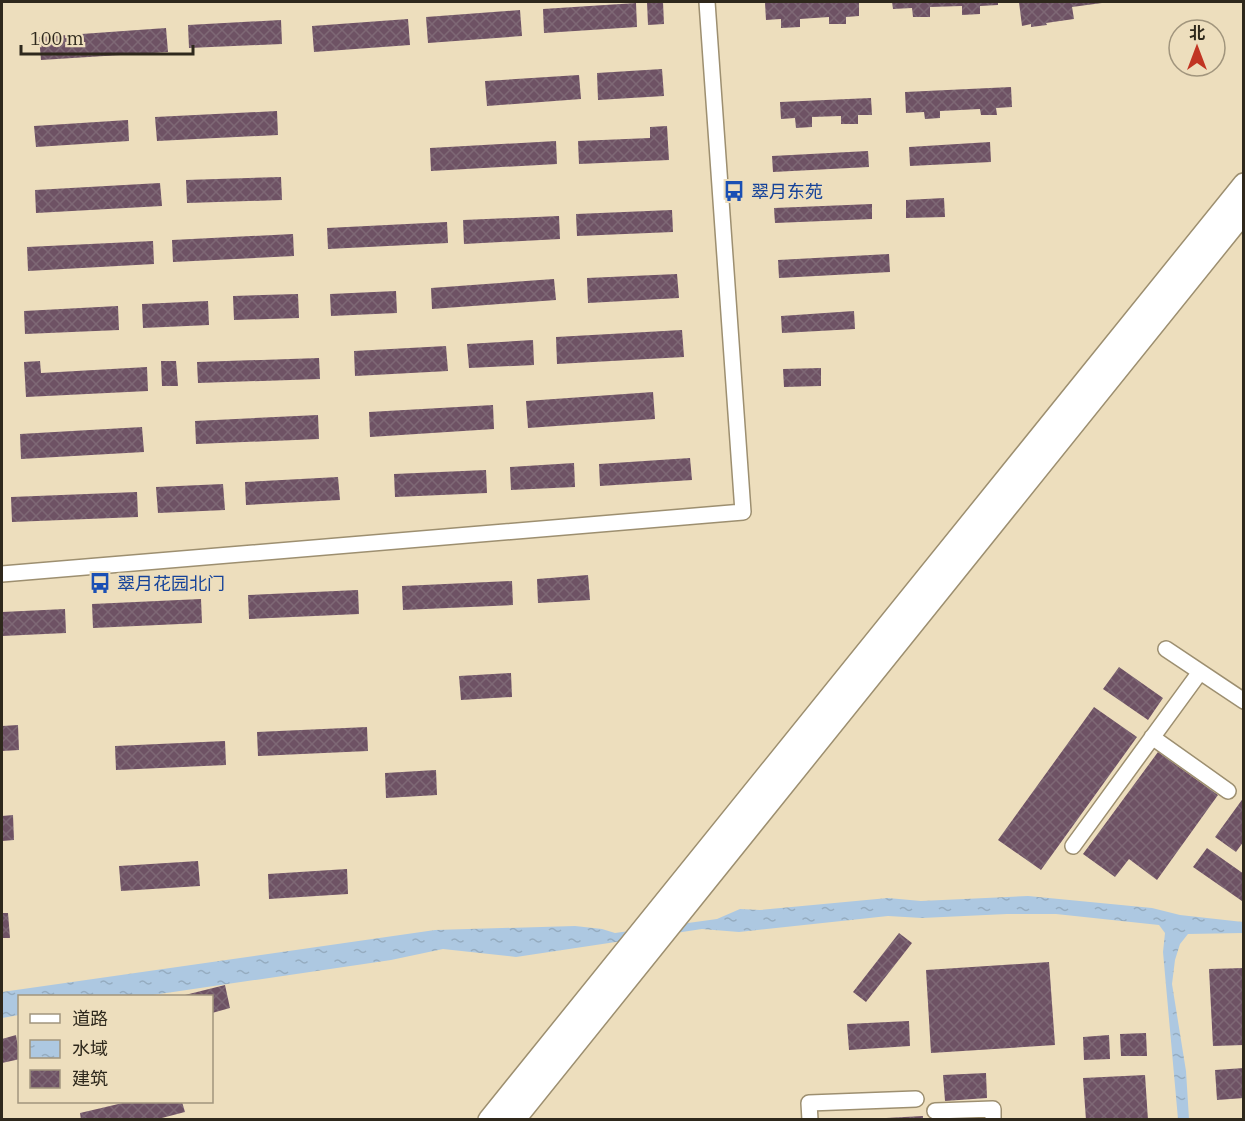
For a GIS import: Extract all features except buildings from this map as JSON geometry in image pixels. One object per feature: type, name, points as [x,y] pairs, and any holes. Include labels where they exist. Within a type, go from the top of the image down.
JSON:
[{"type":"highway","points":[[514,1119],[653,934],[1244,184]]},
{"type":"highway","points":[[489,1119],[631,945],[675,920],[1244,212]]},
{"type":"street","points":[[2,574],[743,512],[707,2]]},
{"type":"street","points":[[1166,649],[1244,701]]},
{"type":"street","points":[[1073,846],[1200,672]]},
{"type":"street","points":[[1152,737],[1228,791]]},
{"type":"street","points":[[810,1119],[809,1103],[916,1099]]},
{"type":"street","points":[[934,1111],[993,1109],[993,1119]]},
{"type":"water","points":[[1028,896],[1152,908],[1180,915],[1243,922],[1243,933],[1188,934],[1180,944],[1175,960],[1172,984],[1186,1071],[1189,1119],[1178,1119],[1163,952],[1165,933],[1159,925],[1056,914],[922,918],[888,916],[739,932],[702,929],[516,957],[443,949],[391,960],[153,995],[18,995],[18,1015],[2,1018],[2,992],[435,930],[575,926],[615,933],[717,919],[740,909],[760,910],[888,898],[921,901]]},
{"type":"place","name":"翠月东苑","points":[[734,191]]},
{"type":"place","name":"翠月花园北门","points":[[100,583]]}]
